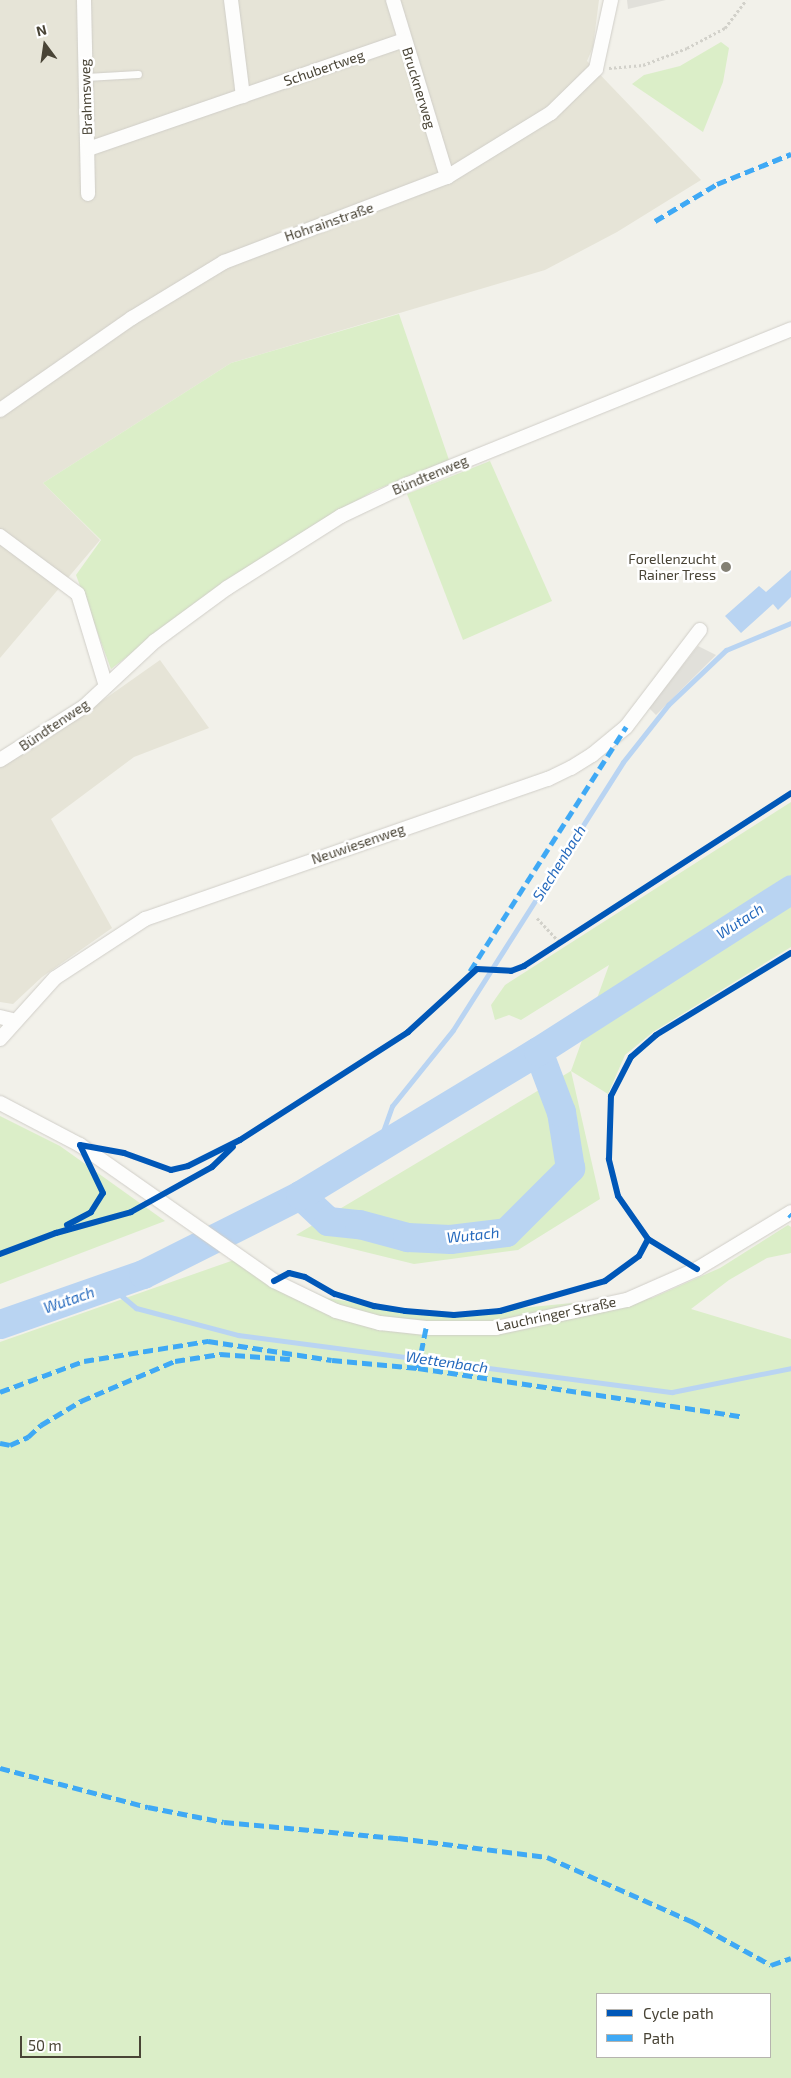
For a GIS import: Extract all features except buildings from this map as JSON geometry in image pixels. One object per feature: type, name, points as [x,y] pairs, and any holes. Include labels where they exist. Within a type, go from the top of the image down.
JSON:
[{"type":"street","name":"Brahmsweg","points":[[84,0],[88,194]]},
{"type":"street","points":[[231,0],[243,96]]},
{"type":"street","name":"Brucknerweg","points":[[393,0],[446,177]]},
{"type":"street","points":[[596,69],[611,0]]},
{"type":"street","name":"Schubertweg","points":[[88,149],[404,40]]},
{"type":"street","name":"Hohrainstraße","points":[[0,410],[132,318],[224,262],[446,177],[551,113],[596,69]]},
{"type":"street","name":"Bündtenweg","points":[[0,760],[85,706],[155,641],[227,588],[341,516],[408,484],[791,329]]},
{"type":"street","points":[[0,536],[78,594],[106,686]]},
{"type":"street","name":"Neuwiesenweg","points":[[0,1040],[54,978],[145,919],[548,779],[571,768],[592,755],[626,726],[700,630]]},
{"type":"street","points":[[0,1018],[16,1021]]},
{"type":"street","name":"Lauchringer Straße","points":[[0,1103],[80,1145],[254,1267],[304,1297],[336,1311],[380,1323],[426,1328],[496,1328],[627,1300],[697,1269],[791,1212]]},
{"type":"lane","points":[[86,77],[138,74]]},
{"type":"path","points":[[596,69],[642,65],[687,48],[725,28],[746,0]]},
{"type":"path","points":[[537,918],[560,943]]},
{"type":"path","points":[[106,1150],[171,1170],[188,1166],[240,1140]]},
{"type":"path","points":[[56,1233],[90,1212],[103,1193],[91,1169]]},
{"type":"path","points":[[508,1309],[605,1281],[639,1256],[648,1239]]},
{"type":"shaded area","points":[[0,0],[599,0],[593,47],[587,61],[701,180],[617,232],[545,270],[231,363],[43,483],[100,540],[0,658]]},
{"type":"shaded area","points":[[627,0],[666,0],[628,9]]},
{"type":"shaded area","points":[[698,646],[716,655],[656,715],[649,708]]},
{"type":"shaded area","points":[[160,660],[209,728],[134,757],[51,819],[112,928],[42,977],[13,1004],[0,1002],[0,768],[65,727]]},
{"type":"green space","points":[[721,42],[729,48],[723,82],[703,132],[632,84],[644,75],[680,66]]},
{"type":"green space","points":[[399,314],[449,460],[373,491],[223,582],[111,669],[76,575],[101,540],[43,483],[231,363]]},
{"type":"green space","points":[[490,461],[552,601],[463,640],[407,494]]},
{"type":"green space","points":[[791,802],[791,947],[653,1032],[625,1055],[608,1094],[571,1071],[609,965],[521,1020],[509,1015],[495,1020],[491,1005],[505,985]]},
{"type":"green space","points":[[571,1071],[600,1199],[518,1250],[414,1264],[296,1235]]},
{"type":"green space","points":[[0,1116],[60,1146],[165,1221],[0,1284]]},
{"type":"green space","points":[[788,1225],[791,1227],[791,1253],[767,1258],[729,1280],[691,1309],[791,1339],[791,2078],[0,2078],[0,1342],[234,1260],[327,1298],[437,1316],[644,1296],[652,1298],[720,1268]]},
{"type":"water","points":[[791,570],[791,597],[778,610],[773,604],[741,633],[725,616],[759,586],[766,592]]},
{"type":"waterway","name":"Siechenbach","points":[[376,1151],[392,1106],[453,1030],[623,762],[668,705],[726,650],[791,623]]},
{"type":"waterway","name":"Wutach","points":[[0,1324],[143,1274],[300,1195],[538,1051],[791,889]]},
{"type":"waterway","name":"Wutach","points":[[300,1195],[328,1221],[359,1224],[407,1237],[450,1239],[506,1232],[570,1168],[561,1112],[538,1051]]},
{"type":"waterway","name":"Wettenbach","points":[[111,1287],[136,1308],[238,1335],[672,1392],[791,1368]]},
{"type":"marked path","points":[[655,221],[717,184],[791,154]]},
{"type":"marked path","points":[[470,971],[626,727]]},
{"type":"marked path","points":[[426,1328],[418,1368],[740,1416]]},
{"type":"marked path","points":[[0,1392],[84,1361],[208,1341],[332,1360],[418,1368]]},
{"type":"marked path","points":[[0,1443],[10,1445],[28,1437],[41,1425],[81,1401],[175,1361],[220,1354],[290,1359]]},
{"type":"marked path","points":[[0,1768],[148,1807],[224,1822],[398,1838],[547,1857],[691,1921],[771,1965],[791,1958]]},
{"type":"cycle path","points":[[80,1145],[124,1153],[171,1170],[188,1166],[240,1140],[408,1032],[477,969],[511,971],[524,966],[791,793]]},
{"type":"cycle path","points":[[697,1269],[648,1239],[618,1196],[609,1159],[611,1096],[631,1057],[656,1035],[791,953]]},
{"type":"cycle path","points":[[67,1225],[91,1212],[103,1193],[80,1145]]},
{"type":"cycle path","points":[[0,1254],[56,1233],[131,1212],[212,1167],[233,1147]]},
{"type":"cycle path","points":[[274,1281],[289,1273],[305,1277],[335,1294],[374,1306],[405,1311],[454,1315],[500,1311],[605,1281],[639,1256],[648,1239]]},
{"type":"place","name":"Forellenzucht Rainer Tress","points":[[726,567]]}]
